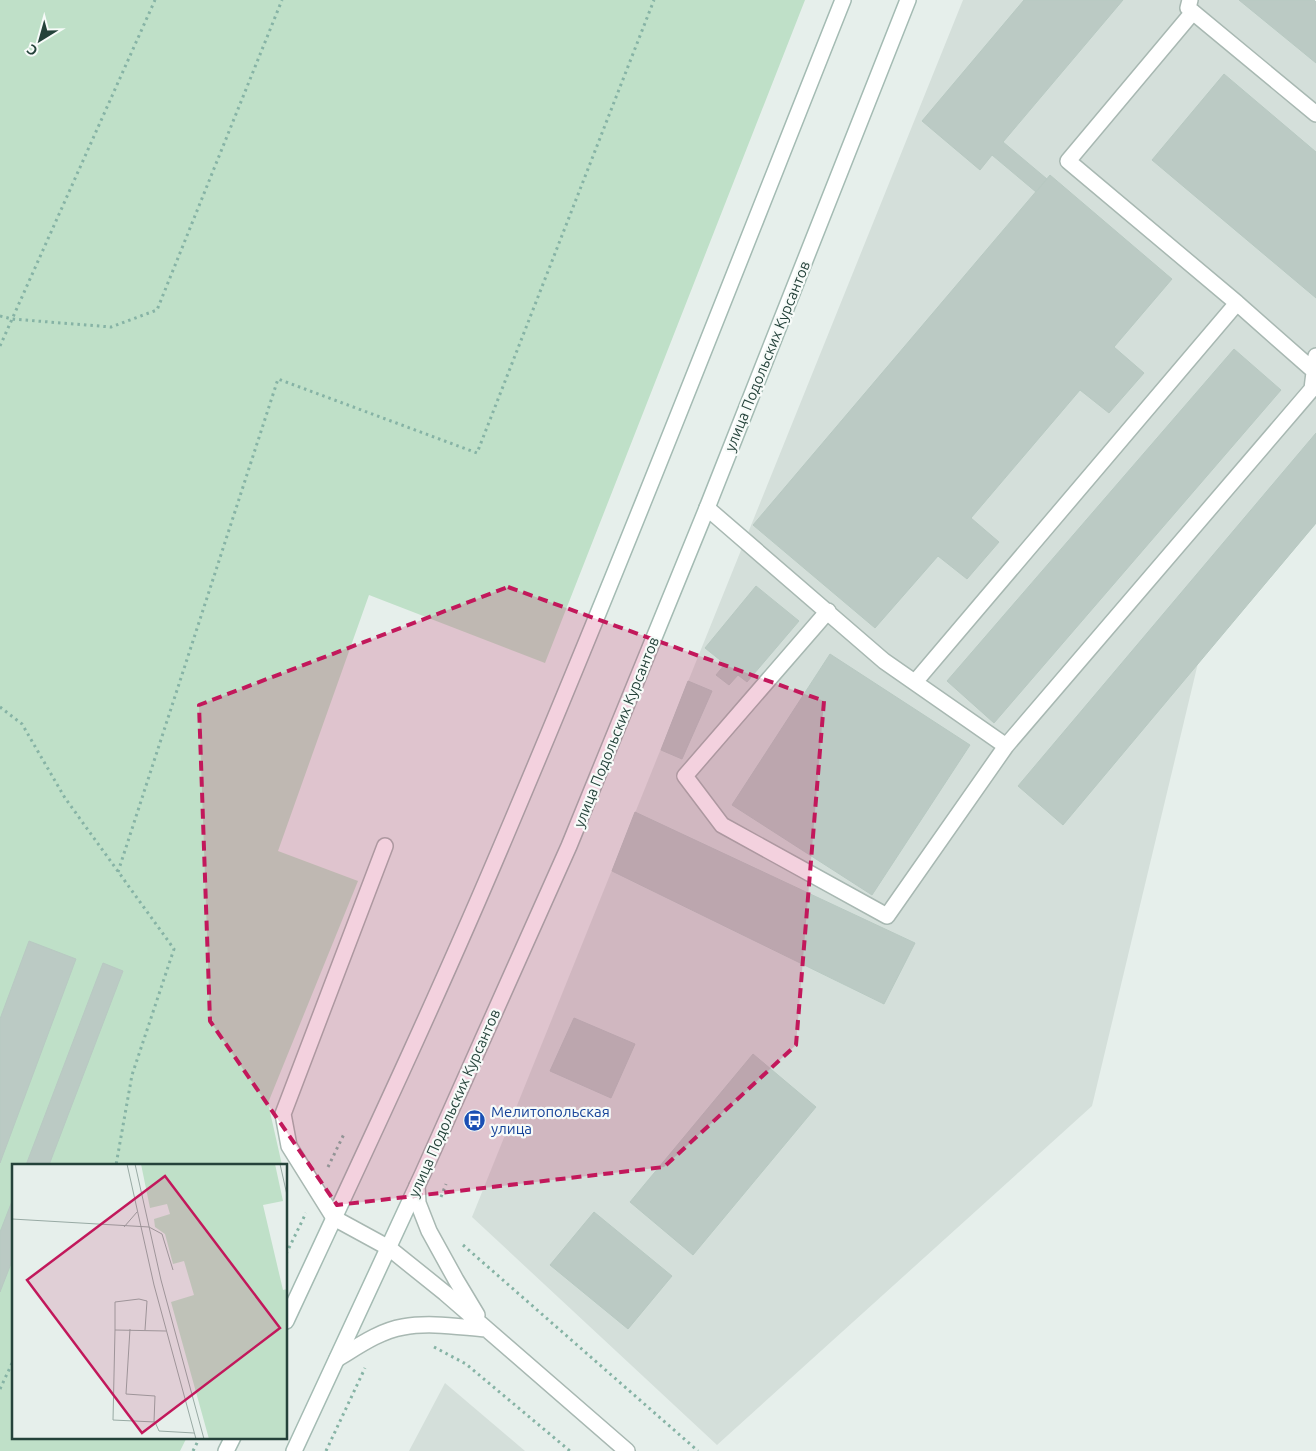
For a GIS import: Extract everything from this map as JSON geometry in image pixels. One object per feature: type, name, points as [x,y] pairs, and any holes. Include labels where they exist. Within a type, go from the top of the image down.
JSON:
[{"type":"main road","points":[[288,1317],[506,837],[653,478],[843,0]]},
{"type":"main road","name":"улица Подольских Курсантов","points":[[294,1451],[389,1248],[569,846],[707,508],[908,0]]},
{"type":"main road","points":[[828,612],[685,776],[722,825],[887,916],[1006,746],[1312,388],[1315,363],[1236,304],[1068,161],[1192,6],[1316,114]]},
{"type":"main road","points":[[914,682],[1236,304]]},
{"type":"main road","points":[[707,508],[884,661],[1006,746]]},
{"type":"main road","points":[[385,846],[283,1114],[289,1146],[334,1218],[389,1248],[445,1293],[626,1451]]},
{"type":"main road","points":[[417,1186],[418,1203],[429,1231],[486,1329]]},
{"type":"main road","points":[[337,1359],[369,1339],[402,1327],[420,1325],[486,1329]]},
{"type":"main road","points":[[226,1451],[232,1438]]},
{"type":"path","points":[[0,346],[155,0]]},
{"type":"path","points":[[0,316],[12,319],[111,327],[157,310],[282,0]]},
{"type":"path","points":[[118,872],[278,379],[477,453],[654,0]]},
{"type":"path","points":[[0,707],[22,724],[65,798],[174,949],[132,1074],[116,1164]]},
{"type":"path","points":[[475,1255],[698,1451]]},
{"type":"path","points":[[429,1345],[466,1364],[570,1451]]},
{"type":"path","points":[[0,1390],[12,1363]]},
{"type":"path","points":[[326,1451],[366,1365]]},
{"type":"path","points":[[193,1451],[200,1438]]},
{"type":"highlighted area","points":[[508,587],[824,701],[796,1045],[664,1167],[337,1205],[210,1021],[199,705]]},
{"type":"shaded area","points":[[963,0],[1314,0],[1316,2],[1316,524],[1198,663],[1092,1106],[717,1445],[472,1217]]},
{"type":"shaded area","points":[[445,1383],[525,1451],[409,1451]]},
{"type":"green space","points":[[0,0],[805,0],[545,663],[369,595],[278,851],[358,881],[268,1103],[282,1164],[12,1164],[12,1438],[186,1438],[180,1451],[0,1451]]},
{"type":"building","points":[[1024,0],[1123,0],[1003,142],[1047,179],[1036,192],[992,155],[980,170],[922,121]]},
{"type":"building","points":[[1239,0],[1314,0],[1316,2],[1316,63]]},
{"type":"building","points":[[1224,74],[1316,152],[1316,298],[1152,160]]},
{"type":"building","points":[[1050,175],[1172,279],[1114,347],[1144,373],[1109,413],[1080,390],[971,518],[999,542],[967,579],[938,556],[875,628],[753,525]]},
{"type":"building","points":[[1234,349],[1281,390],[994,723],[947,681]]},
{"type":"building","points":[[1316,433],[1316,523],[1063,825],[1018,786]]},
{"type":"building","points":[[756,586],[799,621],[747,682],[738,675],[729,685],[716,675],[725,664],[705,648]]},
{"type":"building","points":[[830,654],[970,745],[872,895],[732,805]]},
{"type":"building","points":[[688,681],[712,691],[682,759],[661,750]]},
{"type":"building","points":[[635,812],[915,943],[884,1004],[612,871]]},
{"type":"building","points":[[29,941],[76,959],[0,1163],[0,1019]]},
{"type":"building","points":[[103,963],[123,971],[49,1164],[26,1164]]},
{"type":"building","points":[[574,1018],[635,1044],[611,1098],[550,1071]]},
{"type":"building","points":[[753,1054],[816,1107],[693,1255],[630,1202]]},
{"type":"building","points":[[12,1201],[12,1261],[0,1292],[0,1232]]},
{"type":"building","points":[[594,1212],[672,1276],[628,1329],[550,1265]]},
{"type":"place","name":"Мелитопольская улица","points":[[475,1120]]}]
